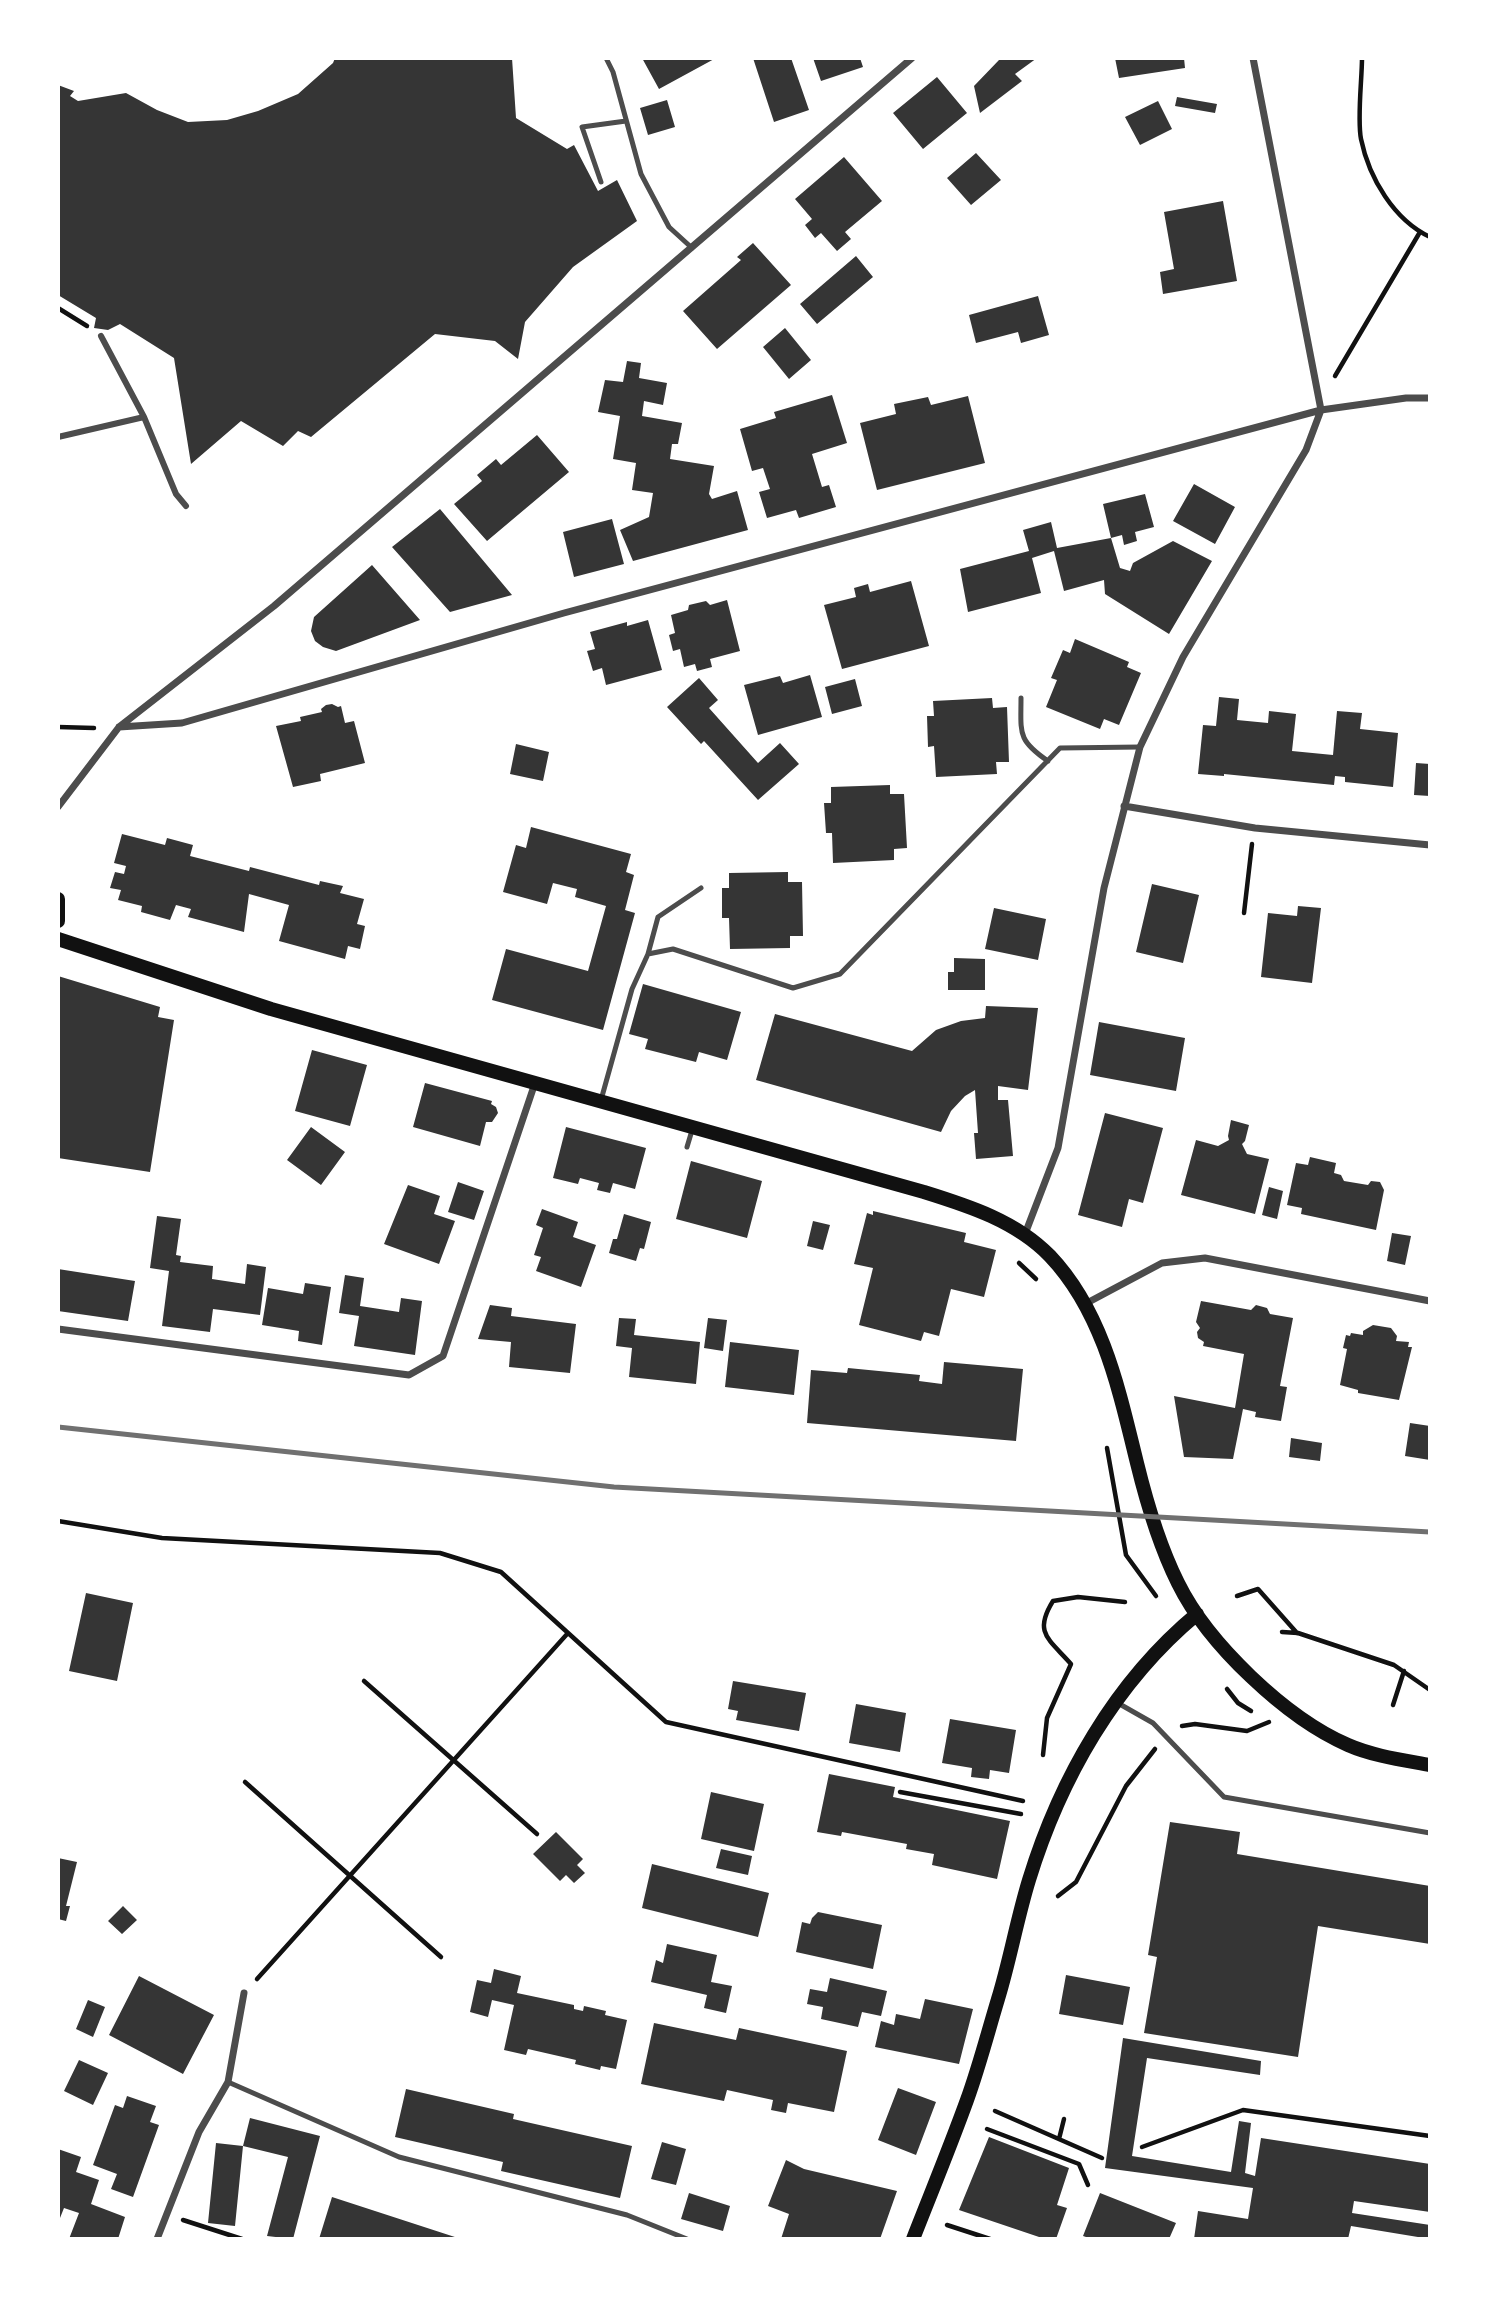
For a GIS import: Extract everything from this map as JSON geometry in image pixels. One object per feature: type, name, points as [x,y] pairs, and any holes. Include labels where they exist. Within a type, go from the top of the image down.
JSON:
[{"type":"main road","points":[[58,899],[58,921]]},
{"type":"main road","points":[[58,939],[271,1009],[601,1100],[978,1209],[1025,1235],[1066,1275],[1085,1304],[1110,1361],[1158,1535],[1178,1585],[1197,1614],[1244,1670],[1310,1724],[1348,1746],[1430,1765]]},
{"type":"main road","points":[[913,2239],[968,2099],[1004,1979],[1029,1881],[1067,1781],[1116,1702],[1143,1668],[1180,1628],[1197,1614]]},
{"type":"street","points":[[58,807],[119,727],[274,606],[912,58]]},
{"type":"street","points":[[1025,1235],[1058,1148],[1104,888],[1140,747],[1183,657],[1306,450],[1321,410],[1253,58]]},
{"type":"street","points":[[101,336],[144,417],[176,494],[186,506]]},
{"type":"street","points":[[119,727],[182,723],[564,613],[778,558],[1321,410],[1406,398],[1430,398]]},
{"type":"street","points":[[58,437],[144,417]]},
{"type":"street","points":[[1124,806],[1255,828],[1430,845]]},
{"type":"street","points":[[58,1329],[409,1376],[443,1356],[536,1082]]},
{"type":"street","points":[[1085,1304],[1163,1263],[1205,1258],[1430,1301]]},
{"type":"street","points":[[157,2239],[199,2132],[228,2082],[244,1993]]},
{"type":"lane","points":[[606,58],[613,72],[640,174],[669,227],[692,248]]},
{"type":"lane","points":[[601,182],[582,127],[626,121]]},
{"type":"lane","points":[[1021,698],[1021,734],[1030,749],[1048,761]]},
{"type":"lane","points":[[648,954],[673,949],[793,988],[840,974],[1060,748],[1140,747]]},
{"type":"lane","points":[[601,1100],[632,989],[648,954],[658,917],[701,888]]},
{"type":"lane","points":[[687,1147],[693,1127]]},
{"type":"lane","points":[[1116,1702],[1153,1723],[1224,1797],[1430,1832]]},
{"type":"lane","points":[[228,2082],[399,2157],[627,2215],[687,2239]]},
{"type":"path","points":[[1362,58],[1361,138],[1379,189],[1420,232],[1430,237]]},
{"type":"path","points":[[1331,384],[1420,232]]},
{"type":"path","points":[[58,308],[91,329]]},
{"type":"path","points":[[58,727],[119,727]]},
{"type":"path","points":[[1244,913],[1255,828]]},
{"type":"path","points":[[1016,1259],[1040,1283]]},
{"type":"path","points":[[1107,1441],[1126,1555],[1180,1628]]},
{"type":"path","points":[[58,1521],[162,1538],[440,1553],[502,1572],[666,1722],[1023,1801]]},
{"type":"path","points":[[1237,1596],[1258,1588],[1298,1633]]},
{"type":"path","points":[[1043,1755],[1047,1718],[1071,1664],[1045,1635],[1043,1618],[1053,1601],[1078,1597],[1125,1602]]},
{"type":"path","points":[[1282,1632],[1298,1633],[1394,1665],[1430,1690]]},
{"type":"path","points":[[244,1993],[568,1633]]},
{"type":"path","points":[[1394,1705],[1404,1671]]},
{"type":"path","points":[[364,1681],[537,1834]]},
{"type":"path","points":[[1171,1730],[1195,1724],[1247,1731],[1269,1722]]},
{"type":"path","points":[[1058,1896],[1076,1882],[1126,1786],[1157,1746]]},
{"type":"path","points":[[245,1782],[441,1957]]},
{"type":"path","points":[[900,1792],[1021,1814]]},
{"type":"path","points":[[1143,2147],[1243,2110],[1430,2136]]},
{"type":"path","points":[[995,2111],[1102,2158]]},
{"type":"path","points":[[1059,2139],[1064,2119]]},
{"type":"path","points":[[988,2129],[1079,2164],[1088,2185]]},
{"type":"path","points":[[167,2215],[242,2239]]},
{"type":"path","points":[[947,2225],[990,2239]]},
{"type":"building","points":[[335,58],[512,58],[516,118],[567,149],[574,145],[598,191],[617,180],[637,221],[573,267],[525,322],[518,359],[495,341],[435,334],[311,437],[298,431],[283,446],[241,421],[191,464],[174,358],[120,324],[108,330],[94,328],[96,318],[58,295],[58,85],[74,91],[70,96],[78,101],[126,93],[157,110],[188,122],[227,120],[258,111],[298,94],[333,63]]},
{"type":"building","points":[[642,58],[716,58],[659,89]]},
{"type":"building","points":[[753,58],[791,58],[809,110],[774,122]]},
{"type":"building","points":[[813,58],[860,58],[863,67],[821,81]]},
{"type":"building","points":[[997,58],[1037,58],[1015,74],[1022,81],[980,113],[974,86],[999,60]]},
{"type":"building","points":[[1115,58],[1184,58],[1185,68],[1119,78]]},
{"type":"building","points":[[937,77],[967,113],[923,149],[893,113]]},
{"type":"building","points":[[1177,97],[1217,104],[1215,113],[1175,106]]},
{"type":"building","points":[[667,100],[675,127],[648,135],[640,108]]},
{"type":"building","points":[[1158,101],[1172,129],[1140,145],[1125,117]]},
{"type":"building","points":[[976,153],[1001,180],[971,205],[947,178]]},
{"type":"building","points":[[844,157],[882,201],[845,232],[851,239],[837,251],[821,233],[815,238],[805,225],[812,219],[795,199]]},
{"type":"building","points":[[1223,201],[1237,281],[1163,294],[1160,272],[1174,269],[1164,212]]},
{"type":"building","points":[[753,243],[791,285],[717,349],[683,311],[741,260],[737,257]]},
{"type":"building","points":[[856,256],[873,277],[817,324],[800,304]]},
{"type":"building","points":[[1038,296],[1049,335],[1021,343],[1018,332],[976,343],[969,315]]},
{"type":"building","points":[[785,328],[811,360],[789,379],[763,347]]},
{"type":"building","points":[[627,361],[641,363],[639,378],[667,383],[663,405],[644,401],[642,416],[682,423],[678,444],[672,444],[670,459],[714,466],[709,494],[712,499],[737,491],[748,530],[633,561],[620,530],[649,517],[653,493],[632,490],[636,463],[613,459],[620,416],[598,412],[605,380],[623,382]]},
{"type":"building","points":[[832,395],[847,443],[812,454],[822,487],[829,485],[836,507],[799,518],[796,510],[767,518],[759,492],[770,489],[763,468],[752,471],[740,429],[776,418],[774,412]]},
{"type":"building","points":[[968,396],[985,463],[877,490],[860,423],[896,414],[894,404],[928,397],[931,405]]},
{"type":"building","points":[[537,435],[569,472],[487,541],[454,504],[482,481],[477,475],[496,459],[501,465]]},
{"type":"building","points":[[1194,484],[1235,507],[1215,544],[1173,521]]},
{"type":"building","points":[[1145,494],[1154,527],[1135,532],[1137,541],[1124,545],[1122,535],[1111,538],[1103,504]]},
{"type":"building","points":[[440,509],[512,595],[450,612],[392,547]]},
{"type":"building","points":[[612,519],[624,564],[574,577],[563,532]]},
{"type":"building","points":[[1051,522],[1057,548],[1111,538],[1120,568],[1130,571],[1133,563],[1173,541],[1212,561],[1169,634],[1105,594],[1104,580],[1064,591],[1054,551],[1032,558],[1041,593],[968,612],[960,569],[1029,551],[1023,530]]},
{"type":"building","points":[[372,565],[420,620],[336,651],[323,647],[315,641],[311,631],[314,617]]},
{"type":"building","points":[[911,581],[929,646],[842,669],[824,605],[856,597],[854,588],[868,584],[870,592]]},
{"type":"building","points":[[727,600],[740,651],[710,659],[712,667],[697,671],[695,664],[684,667],[680,649],[673,651],[669,635],[675,633],[671,615],[688,610],[689,605],[706,601],[710,605]]},
{"type":"building","points":[[648,620],[662,670],[606,685],[602,668],[593,671],[587,651],[595,649],[590,632],[627,622],[627,626]]},
{"type":"building","points":[[1075,639],[1129,662],[1127,667],[1141,673],[1119,725],[1104,719],[1100,729],[1046,707],[1057,680],[1051,678],[1063,650],[1070,653]]},
{"type":"building","points":[[810,675],[822,717],[758,735],[744,685],[780,676],[783,683]]},
{"type":"building","points":[[699,678],[718,700],[709,708],[758,763],[780,743],[799,764],[758,800],[704,741],[701,744],[667,707]]},
{"type":"building","points":[[855,679],[862,706],[832,714],[825,687]]},
{"type":"building","points":[[1219,697],[1239,699],[1237,720],[1268,723],[1269,711],[1296,714],[1292,751],[1333,755],[1337,711],[1362,713],[1360,729],[1398,733],[1393,787],[1345,782],[1345,777],[1335,776],[1334,785],[1198,774],[1203,725],[1216,726]]},
{"type":"building","points":[[992,698],[993,708],[1007,707],[1009,762],[996,762],[997,774],[936,777],[934,746],[928,747],[927,716],[934,716],[933,701]]},
{"type":"building","points":[[326,705],[341,706],[345,723],[354,721],[365,763],[320,774],[321,781],[293,787],[276,726],[301,721],[300,717],[322,712],[321,709]]},
{"type":"building","points":[[516,744],[549,752],[543,781],[510,774]]},
{"type":"building","points":[[1416,763],[1430,764],[1430,796],[1414,795]]},
{"type":"building","points":[[890,785],[890,794],[904,794],[907,848],[894,849],[894,860],[833,863],[832,833],[826,833],[824,803],[831,803],[831,787]]},
{"type":"building","points":[[531,827],[631,854],[626,872],[634,875],[625,910],[635,913],[603,1030],[492,1000],[506,949],[588,971],[606,906],[575,897],[577,889],[553,883],[547,904],[503,892],[516,845],[526,848]]},
{"type":"building","points":[[122,834],[165,845],[167,838],[193,845],[190,856],[249,871],[250,867],[319,885],[320,881],[343,886],[340,893],[364,899],[357,924],[365,926],[360,949],[348,946],[345,959],[279,941],[289,905],[249,894],[244,932],[188,917],[191,909],[176,905],[170,920],[141,912],[142,906],[118,900],[121,890],[110,888],[115,872],[124,874],[126,866],[114,863]]},
{"type":"building","points":[[788,872],[788,882],[802,882],[803,936],[790,936],[790,948],[730,949],[729,918],[722,918],[722,888],[729,888],[729,873]]},
{"type":"building","points":[[1152,884],[1199,895],[1183,963],[1136,952]]},
{"type":"building","points":[[1298,906],[1321,908],[1312,983],[1261,977],[1268,913],[1297,916]]},
{"type":"building","points":[[994,908],[1046,919],[1038,960],[985,949]]},
{"type":"building","points":[[954,958],[985,959],[985,990],[948,990],[948,972],[954,972]]},
{"type":"building","points":[[58,976],[160,1007],[158,1017],[174,1020],[150,1172],[58,1158]]},
{"type":"building","points":[[643,984],[741,1012],[727,1060],[699,1052],[696,1062],[645,1049],[648,1039],[629,1034]]},
{"type":"building","points":[[986,1006],[1038,1008],[1028,1090],[998,1086],[998,1100],[1008,1100],[1013,1156],[976,1159],[974,1133],[978,1133],[975,1090],[951,1111],[941,1132],[756,1080],[775,1014],[912,1051],[936,1030],[961,1021],[985,1018]]},
{"type":"building","points":[[1099,1022],[1185,1038],[1176,1091],[1090,1075]]},
{"type":"building","points":[[312,1050],[367,1065],[350,1126],[295,1111]]},
{"type":"building","points":[[425,1083],[492,1101],[491,1104],[496,1107],[498,1113],[492,1122],[486,1122],[480,1146],[413,1127]]},
{"type":"building","points":[[1105,1113],[1163,1128],[1143,1203],[1129,1199],[1122,1227],[1078,1215]]},
{"type":"building","points":[[1231,1120],[1249,1125],[1242,1144],[1247,1154],[1269,1159],[1255,1214],[1181,1195],[1196,1140],[1218,1146],[1229,1140]]},
{"type":"building","points":[[311,1127],[345,1152],[321,1185],[287,1160]]},
{"type":"building","points":[[566,1127],[646,1148],[635,1189],[613,1183],[610,1193],[597,1190],[599,1183],[580,1178],[578,1184],[553,1178]]},
{"type":"building","points":[[1310,1157],[1336,1163],[1334,1173],[1341,1175],[1344,1181],[1368,1185],[1371,1181],[1380,1182],[1384,1190],[1376,1230],[1301,1214],[1302,1208],[1287,1205],[1296,1163],[1308,1165]]},
{"type":"building","points":[[691,1161],[762,1181],[747,1238],[676,1219]]},
{"type":"building","points":[[458,1182],[484,1191],[474,1220],[448,1212]]},
{"type":"building","points":[[408,1185],[440,1196],[434,1214],[455,1221],[439,1264],[384,1244]]},
{"type":"building","points":[[1269,1187],[1283,1191],[1277,1219],[1262,1215]]},
{"type":"building","points":[[542,1209],[578,1222],[573,1237],[596,1245],[581,1287],[536,1271],[541,1257],[534,1255],[543,1228],[536,1225]]},
{"type":"building","points":[[873,1211],[966,1233],[964,1242],[996,1250],[984,1297],[951,1289],[939,1336],[924,1332],[921,1341],[859,1325],[873,1268],[854,1264],[867,1213],[873,1215]]},
{"type":"building","points":[[624,1214],[651,1222],[644,1249],[640,1248],[636,1261],[609,1253],[613,1239],[617,1239]]},
{"type":"building","points":[[157,1216],[181,1219],[176,1255],[181,1256],[180,1262],[213,1266],[212,1279],[245,1284],[247,1264],[266,1267],[260,1315],[213,1309],[210,1332],[162,1326],[169,1271],[150,1268]]},
{"type":"building","points":[[813,1221],[830,1225],[823,1250],[807,1246]]},
{"type":"building","points":[[1392,1233],[1411,1236],[1405,1265],[1387,1261]]},
{"type":"building","points":[[58,1269],[135,1281],[128,1321],[58,1311]]},
{"type":"building","points":[[345,1275],[364,1278],[360,1306],[399,1312],[401,1298],[422,1301],[415,1355],[354,1346],[359,1316],[339,1313]]},
{"type":"building","points":[[305,1283],[331,1287],[322,1345],[298,1341],[299,1331],[262,1325],[268,1288],[303,1294]]},
{"type":"building","points":[[1201,1301],[1251,1310],[1256,1305],[1267,1308],[1270,1314],[1293,1318],[1280,1386],[1287,1387],[1281,1421],[1255,1417],[1256,1412],[1243,1409],[1233,1459],[1184,1457],[1174,1396],[1235,1408],[1244,1354],[1203,1346],[1204,1342],[1198,1338],[1197,1332],[1200,1328],[1196,1322]]},
{"type":"building","points":[[490,1305],[512,1308],[511,1316],[576,1324],[570,1373],[509,1367],[511,1342],[478,1339]]},
{"type":"building","points":[[619,1318],[636,1319],[634,1335],[700,1342],[696,1384],[629,1377],[632,1348],[616,1346]]},
{"type":"building","points":[[708,1318],[727,1320],[723,1351],[704,1348]]},
{"type":"building","points":[[1373,1325],[1391,1328],[1397,1336],[1396,1341],[1409,1342],[1408,1347],[1412,1347],[1399,1400],[1358,1393],[1358,1390],[1340,1385],[1347,1349],[1343,1348],[1346,1335],[1363,1335],[1363,1331]]},
{"type":"building","points":[[730,1342],[799,1350],[794,1395],[725,1387]]},
{"type":"building","points":[[944,1362],[1023,1369],[1016,1441],[807,1423],[811,1370],[847,1373],[848,1368],[920,1375],[919,1381],[942,1384]]},
{"type":"building","points":[[1410,1423],[1430,1426],[1430,1460],[1405,1456]]},
{"type":"building","points":[[1291,1438],[1322,1443],[1320,1461],[1289,1457]]},
{"type":"building","points":[[86,1593],[133,1603],[117,1681],[69,1671]]},
{"type":"building","points":[[733,1681],[806,1693],[799,1731],[736,1720],[738,1711],[728,1709]]},
{"type":"building","points":[[856,1704],[906,1713],[900,1752],[849,1743]]},
{"type":"building","points":[[950,1719],[1016,1730],[1009,1773],[990,1770],[989,1779],[971,1777],[972,1768],[942,1763]]},
{"type":"building","points":[[829,1774],[895,1787],[893,1797],[1010,1821],[997,1879],[932,1865],[934,1854],[906,1849],[907,1844],[842,1832],[841,1836],[817,1832]]},
{"type":"building","points":[[711,1792],[764,1804],[754,1851],[701,1839]]},
{"type":"building","points":[[1170,1822],[1240,1832],[1237,1854],[1430,1886],[1430,1944],[1318,1926],[1298,2057],[1144,2033],[1157,1957],[1148,1955]]},
{"type":"building","points":[[556,1832],[583,1859],[577,1865],[585,1873],[574,1883],[566,1875],[560,1881],[533,1854]]},
{"type":"building","points":[[721,1849],[752,1856],[748,1875],[716,1868]]},
{"type":"building","points":[[58,1858],[77,1862],[66,1906],[70,1906],[66,1921],[58,1919]]},
{"type":"building","points":[[652,1864],[769,1893],[758,1937],[642,1908]]},
{"type":"building","points":[[123,1906],[137,1920],[122,1934],[108,1921]]},
{"type":"building","points":[[818,1912],[882,1925],[873,1969],[796,1952],[802,1922],[810,1924]]},
{"type":"building","points":[[667,1944],[717,1955],[711,1982],[732,1986],[726,2013],[704,2008],[707,1995],[651,1982],[656,1960],[663,1963]]},
{"type":"building","points":[[494,1969],[521,1976],[517,1993],[574,2005],[574,2009],[583,2011],[584,2006],[606,2011],[605,2015],[627,2020],[616,2069],[601,2066],[600,2070],[575,2064],[576,2060],[528,2049],[526,2055],[504,2050],[514,2005],[492,2000],[488,2017],[470,2012],[477,1980],[491,1983]]},
{"type":"building","points":[[1066,1975],[1130,1987],[1123,2025],[1059,2014]]},
{"type":"building","points":[[139,1976],[214,2015],[183,2074],[109,2035]]},
{"type":"building","points":[[830,1978],[887,1991],[881,2016],[862,2012],[858,2027],[821,2019],[823,2007],[807,2004],[810,1989],[827,1992]]},
{"type":"building","points":[[925,1999],[973,2009],[959,2064],[875,2047],[881,2021],[894,2025],[896,2014],[920,2019]]},
{"type":"building","points":[[88,2000],[105,2007],[93,2037],[76,2029]]},
{"type":"building","points":[[654,2023],[736,2040],[739,2028],[847,2051],[834,2112],[788,2103],[786,2113],[771,2110],[773,2100],[727,2090],[724,2101],[641,2084]]},
{"type":"building","points":[[1123,2038],[1261,2061],[1260,2075],[1147,2058],[1132,2156],[1231,2172],[1239,2121],[1251,2123],[1245,2173],[1255,2176],[1261,2138],[1430,2164],[1430,2212],[1354,2201],[1352,2213],[1430,2225],[1430,2239],[1351,2226],[1348,2239],[1194,2239],[1198,2211],[1248,2219],[1253,2188],[1105,2168]]},
{"type":"building","points":[[79,2060],[108,2073],[93,2105],[64,2091]]},
{"type":"building","points":[[898,2088],[936,2102],[916,2155],[878,2140]]},
{"type":"building","points":[[406,2089],[514,2114],[513,2119],[632,2146],[620,2198],[501,2171],[503,2162],[395,2137]]},
{"type":"building","points":[[127,2096],[156,2106],[150,2122],[159,2125],[133,2197],[111,2189],[117,2174],[93,2165],[115,2105],[123,2108]]},
{"type":"building","points":[[250,2118],[320,2136],[293,2239],[267,2236],[288,2157],[243,2146]]},
{"type":"building","points":[[989,2137],[1069,2168],[1057,2205],[1067,2208],[1056,2239],[1045,2239],[959,2210]]},
{"type":"building","points":[[662,2142],[686,2149],[676,2185],[651,2179]]},
{"type":"building","points":[[216,2143],[243,2146],[235,2226],[208,2223]]},
{"type":"building","points":[[58,2149],[81,2157],[76,2172],[99,2180],[91,2204],[125,2217],[118,2239],[69,2239],[79,2213],[64,2208],[58,2223]]},
{"type":"building","points":[[786,2160],[804,2169],[897,2191],[880,2239],[781,2239],[789,2214],[768,2206]]},
{"type":"building","points":[[689,2193],[730,2206],[723,2231],[681,2219]]},
{"type":"building","points":[[1100,2193],[1176,2223],[1169,2239],[1092,2239],[1083,2236]]},
{"type":"building","points":[[332,2197],[461,2239],[319,2239]]},
{"type":"railway","points":[[58,1427],[614,1487],[1430,1532]]}]
